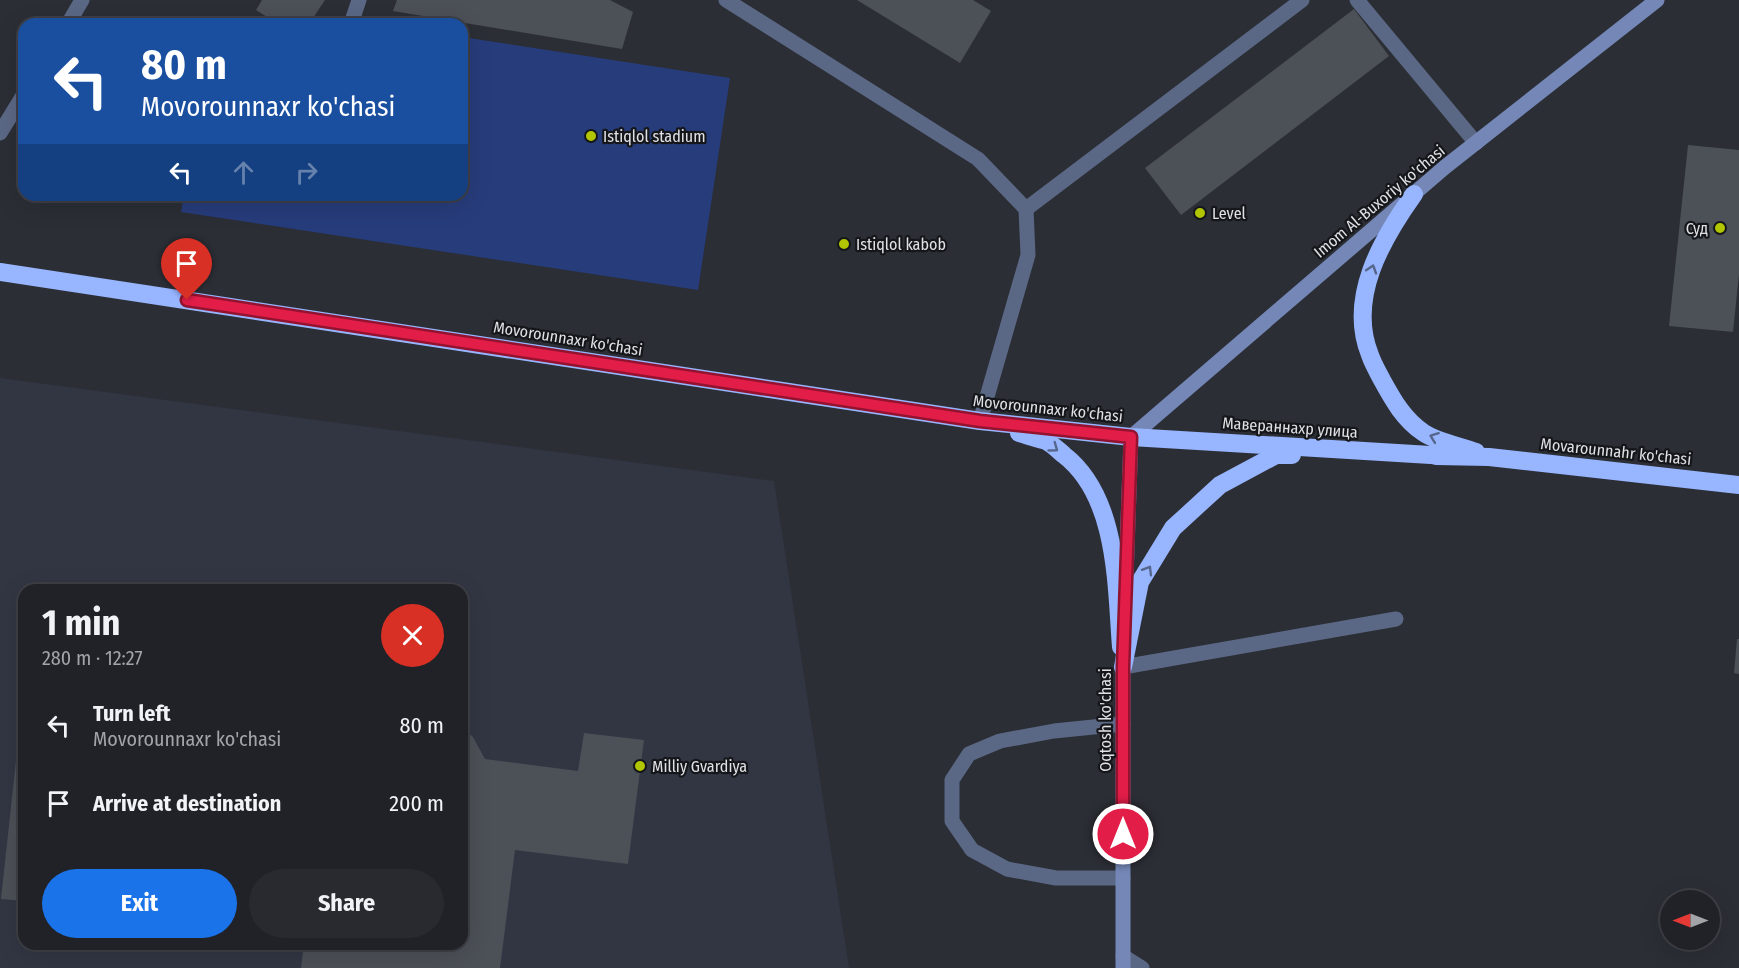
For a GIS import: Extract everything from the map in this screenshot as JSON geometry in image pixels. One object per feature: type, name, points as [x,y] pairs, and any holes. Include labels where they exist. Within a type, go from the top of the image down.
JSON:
[{"type":"highway","points":[[1413,194],[1392,225],[1375,259],[1368,281],[1362,303],[1363,329],[1369,354],[1392,398],[1406,418],[1425,434],[1489,457]]},
{"type":"highway","name":"Movorounnaxr ko'chasi","points":[[0,272],[980,421],[1131,437]]},
{"type":"highway","points":[[980,421],[1047,442],[1074,463],[1093,487],[1108,531],[1115,575],[1123,667]]},
{"type":"highway","name":"Мавераннахр улица","points":[[1131,437],[1447,456]]},
{"type":"highway","points":[[1123,667],[1140,582],[1173,528],[1220,484],[1276,455],[1489,457]]},
{"type":"highway","name":"Movarounnahr ko'chasi","points":[[1489,457],[1739,485]]},
{"type":"main road","name":"Imom Al-Buxoriy ko'chasi","points":[[1131,437],[1413,194],[1657,0]]},
{"type":"main road","name":"Oqtosh ko'chasi","points":[[1123,962],[1123,667],[1131,437]]},
{"type":"lane","points":[[72,18],[82,0]]},
{"type":"lane","points":[[353,18],[359,0]]},
{"type":"lane","points":[[726,0],[978,159],[1026,209],[1028,255],[980,421]]},
{"type":"lane","points":[[1026,209],[1302,0]]},
{"type":"lane","points":[[1357,0],[1476,143]]},
{"type":"lane","points":[[0,133],[18,104]]},
{"type":"lane","points":[[1123,667],[1396,619]]},
{"type":"lane","points":[[1123,724],[1054,731],[1000,741],[969,754],[952,780],[952,821],[972,850],[1007,869],[1056,878],[1123,878]]},
{"type":"lane","points":[[1123,962],[1142,968]]},
{"type":"shaded area","name":"Istiqlol stadium","points":[[468,38],[730,78],[698,290],[181,212],[183,201],[468,201]]},
{"type":"shaded area","name":"Milliy Gvardiya","points":[[0,378],[774,481],[849,968],[0,968]]},
{"type":"building","points":[[262,0],[325,0],[313,18],[269,18],[256,10]]},
{"type":"building","points":[[397,0],[610,0],[633,12],[622,49],[468,23],[468,18],[435,18],[393,11]]},
{"type":"building","points":[[857,0],[973,0],[991,11],[960,63]]},
{"type":"building","points":[[1354,9],[1389,56],[1181,215],[1145,168]]},
{"type":"building","points":[[1688,145],[1739,150],[1739,274],[1733,332],[1669,326]]},
{"type":"building","points":[[1737,639],[1739,639],[1739,674],[1734,673]]},
{"type":"building","points":[[468,733],[473,737],[485,759],[578,771],[584,733],[644,740],[628,864],[515,850],[500,968],[301,968],[303,950],[468,950]]},
{"type":"building","points":[[18,742],[18,900],[1,899]]},
{"type":"place","name":"Istiqlol stadium","points":[[591,136]]},
{"type":"place","name":"Level","points":[[1200,213]]},
{"type":"place","name":"Суд","points":[[1720,228]]},
{"type":"place","name":"Istiqlol kabob","points":[[844,244]]},
{"type":"place","name":"Milliy Gvardiya","points":[[640,766]]},
{"type":"route","points":[[187,300],[980,421],[1131,437],[1123,667],[1123,834]]}]
